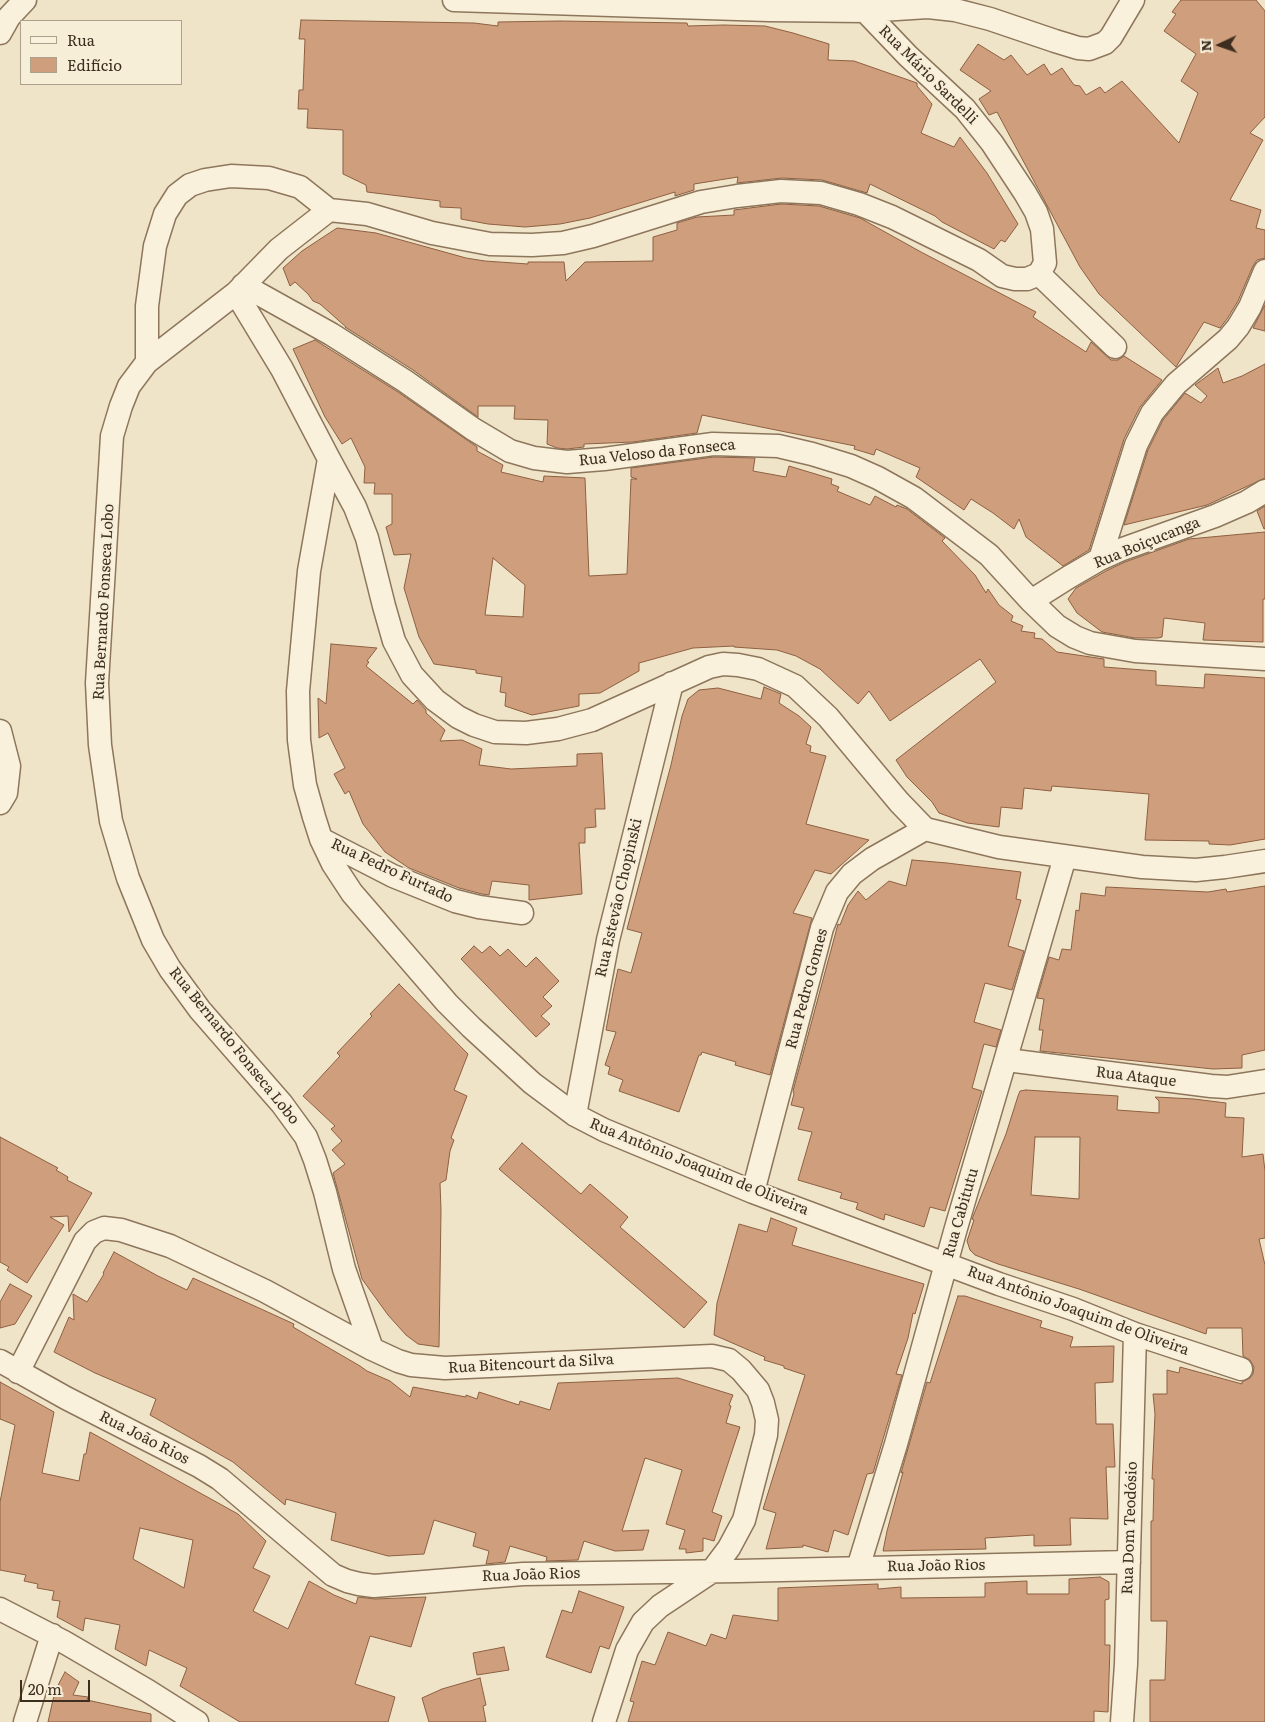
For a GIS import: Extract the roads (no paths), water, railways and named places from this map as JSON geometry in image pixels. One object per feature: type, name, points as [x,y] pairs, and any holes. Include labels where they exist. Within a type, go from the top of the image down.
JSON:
[{"type":"street","points":[[0,33],[9,17],[25,0]]},
{"type":"street","points":[[454,0],[768,10],[866,11],[928,8],[955,10],[990,18],[1078,48],[1089,49],[1105,43],[1111,37],[1133,0]]},
{"type":"street","name":"Rua Mário Sardelli","points":[[866,11],[908,56],[965,109],[992,143],[1020,185],[1036,212],[1042,229],[1045,263],[1039,274]]},
{"type":"street","points":[[147,362],[147,306],[155,246],[165,214],[177,195],[190,185],[205,180],[232,176],[269,178],[300,187],[329,210],[367,214],[432,233],[490,244],[563,243],[593,236],[702,202],[781,191],[821,193],[859,204],[892,217],[979,260],[1002,276],[1027,279],[1039,274],[1115,347]]},
{"type":"street","name":"Rua Bernardo Fonseca Lobo","points":[[329,210],[279,249],[240,289],[147,362],[129,386],[112,436],[97,682],[100,745],[111,821],[131,886],[153,940],[170,969],[200,1010],[282,1104],[306,1137],[325,1192],[344,1269],[372,1349]]},
{"type":"street","points":[[1100,559],[1136,445],[1152,413],[1176,384],[1228,339],[1238,327],[1250,307],[1265,271]]},
{"type":"street","points":[[240,289],[355,507],[373,560],[394,641],[412,675],[435,700],[458,717],[495,732],[526,733],[558,729],[592,720],[709,667],[723,664],[758,669],[795,686],[828,716],[899,802],[925,829],[999,847],[1065,858],[1142,867],[1196,870],[1265,861]]},
{"type":"street","name":"Rua Veloso da Fonseca","points":[[240,289],[331,334],[405,381],[473,429],[510,451],[534,458],[567,462],[604,459],[693,446],[730,444],[778,446],[851,466],[878,478],[914,498],[967,538],[989,555],[1057,626],[1075,637],[1108,648],[1265,659]]},
{"type":"street","name":"Rua Antônio Joaquim de Oliveira","points":[[329,459],[309,571],[298,691],[299,740],[305,785],[321,839],[333,864],[352,893],[443,998],[471,1027],[532,1083],[575,1115],[633,1143],[753,1192],[1073,1309],[1135,1334],[1241,1369]]},
{"type":"street","name":"Rua Boiçucanga","points":[[1031,601],[1069,576],[1100,559],[1215,516],[1247,502],[1265,491]]},
{"type":"street","name":"Rua Estevão Chopinski","points":[[575,1115],[608,940],[672,683]]},
{"type":"street","points":[[0,730],[8,766],[6,793],[0,804]]},
{"type":"street","name":"Rua Pedro Gomes","points":[[753,1192],[822,928],[837,892],[852,874],[872,859],[925,829]]},
{"type":"street","name":"Rua Pedro Furtado","points":[[321,839],[393,876],[455,901],[479,907],[522,913]]},
{"type":"street","name":"Rua Cabitutu","points":[[858,1568],[902,1424],[974,1168],[1065,858]]},
{"type":"street","name":"Rua Ataque","points":[[1007,1060],[1211,1086],[1236,1086],[1265,1082]]},
{"type":"street","name":"Rua Bitencourt da Silva","points":[[9,1367],[85,1241],[94,1232],[104,1228],[121,1230],[170,1246],[265,1291],[398,1361],[432,1368],[712,1356],[729,1360],[741,1370],[758,1390],[767,1420],[766,1435],[744,1520],[729,1548],[711,1572],[660,1606],[643,1622],[627,1650],[604,1722]]},
{"type":"street","name":"Rua Dom Teodósio","points":[[1122,1722],[1126,1664],[1135,1334]]},
{"type":"street","name":"Rua João Rios","points":[[9,1367],[199,1466],[220,1479],[333,1575],[347,1581],[374,1586],[523,1574],[711,1572],[1129,1562]]},
{"type":"street","points":[[0,1609],[52,1636],[148,1691],[197,1722]]},
{"type":"street","points":[[25,1722],[52,1636]]}]
